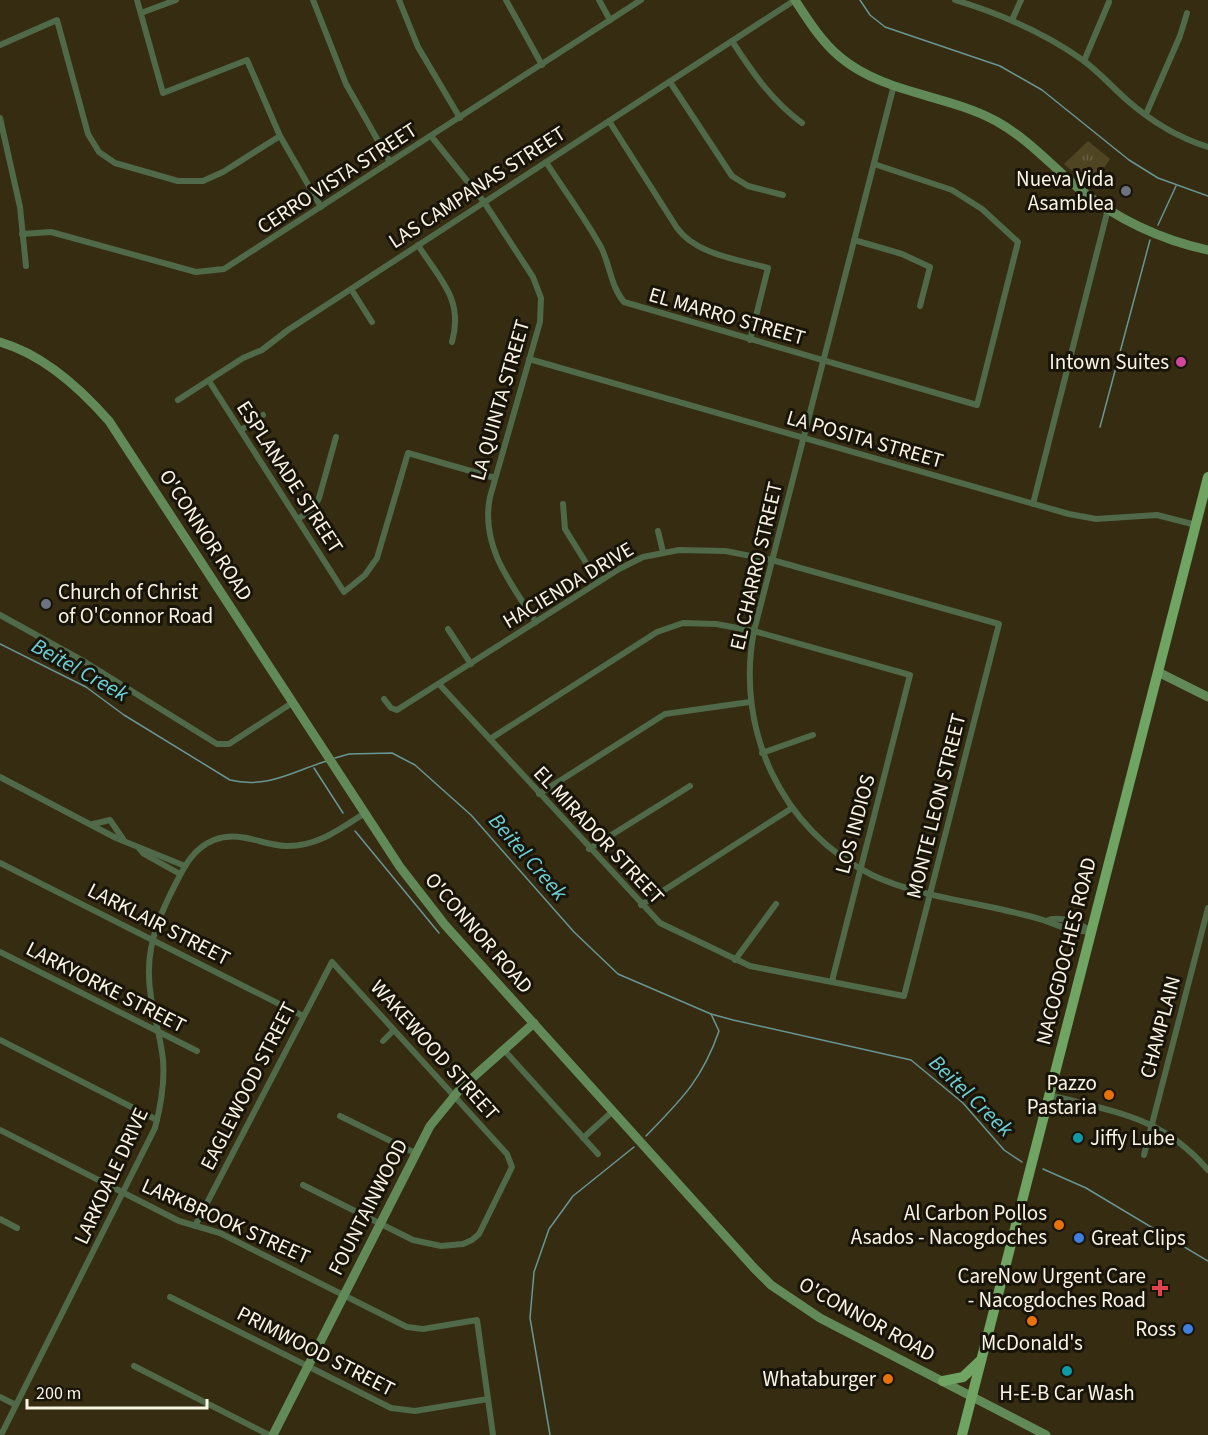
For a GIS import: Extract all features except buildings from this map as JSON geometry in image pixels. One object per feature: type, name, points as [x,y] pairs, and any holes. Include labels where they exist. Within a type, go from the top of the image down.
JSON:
[{"type":"main road","points":[[795,0],[821,38],[838,56],[862,72],[994,120],[1015,133],[1081,190],[1108,209],[1170,239],[1208,250]]},
{"type":"main road","name":"O'CONNOR ROAD","points":[[3,343],[54,371],[109,421],[323,751],[432,910],[771,1285],[820,1318],[1046,1435]]},
{"type":"main road","name":"NACOGDOCHES ROAD","points":[[962,1435],[1208,477]]},
{"type":"main road","points":[[1158,672],[1208,697]]},
{"type":"main road","name":"FOUNTAINWOOD","points":[[271,1435],[430,1126],[454,1095],[534,1023]]},
{"type":"main road","points":[[943,1381],[963,1377],[981,1360]]},
{"type":"street","points":[[137,0],[163,93],[247,60],[280,136],[321,207]]},
{"type":"street","points":[[141,13],[176,0]]},
{"type":"street","points":[[313,0],[346,84],[390,162]]},
{"type":"street","points":[[399,0],[418,47],[460,118]]},
{"type":"street","points":[[506,0],[542,65]]},
{"type":"street","points":[[598,0],[610,20]]},
{"type":"street","name":"CERRO VISTA STREET","points":[[22,234],[51,232],[196,272],[207,273],[229,267],[641,0]]},
{"type":"street","name":"LAS CAMPANAS STREET","points":[[178,400],[262,350],[272,340],[795,0]]},
{"type":"street","points":[[955,0],[1012,20],[1059,44],[1084,61],[1146,114],[1179,135],[1208,147]]},
{"type":"street","points":[[1012,20],[1021,0]]},
{"type":"street","points":[[1084,61],[1109,2]]},
{"type":"street","points":[[1146,114],[1180,36],[1186,13]]},
{"type":"street","points":[[0,45],[57,20],[88,134],[99,152],[115,163],[178,181],[203,181],[223,172],[280,136]]},
{"type":"street","points":[[732,41],[758,81],[779,104],[802,123]]},
{"type":"street","points":[[670,82],[732,176],[748,186],[783,195]]},
{"type":"street","name":"EL CHARRO STREET","points":[[894,85],[754,631],[750,666],[750,702],[762,753],[792,808],[826,845],[860,868],[897,885],[1046,921],[1053,926],[1080,932],[1091,931]]},
{"type":"street","points":[[0,118],[18,196],[26,266]]},
{"type":"street","points":[[609,121],[677,228],[689,242],[709,251],[768,268],[750,340]]},
{"type":"street","name":"LA QUINTA STREET","points":[[431,136],[484,202],[540,292],[540,322],[488,507],[491,542],[499,563],[536,622]]},
{"type":"street","name":"EL MARRO STREET","points":[[546,162],[599,243],[607,260],[616,291],[624,302],[977,405],[1018,242],[982,209],[952,190],[874,164]]},
{"type":"street","points":[[1033,504],[1108,209]]},
{"type":"street","points":[[854,240],[902,254],[930,267],[920,306]]},
{"type":"street","points":[[418,245],[455,305],[457,325],[452,342]]},
{"type":"street","points":[[351,289],[372,322]]},
{"type":"street","name":"LA POSITA STREET","points":[[529,359],[1085,518],[1108,519],[1143,514],[1196,525]]},
{"type":"street","name":"ESPLANADE STREET","points":[[209,381],[344,592],[365,575],[377,558],[408,453],[495,478]]},
{"type":"street","points":[[241,430],[263,416]]},
{"type":"street","points":[[298,519],[314,508],[319,498],[336,437]]},
{"type":"street","points":[[564,504],[565,530],[598,582]]},
{"type":"street","points":[[658,531],[663,552]]},
{"type":"street","name":"HACIENDA DRIVE","points":[[384,699],[391,708],[397,710],[598,582],[632,562],[663,552],[713,549],[772,560],[999,624]]},
{"type":"street","points":[[0,615],[85,662],[217,744],[229,744],[292,703]]},
{"type":"street","points":[[489,739],[657,632],[674,625],[701,622],[754,631]]},
{"type":"street","name":"MONTE LEON STREET","points":[[904,996],[999,624]]},
{"type":"street","points":[[448,629],[471,664]]},
{"type":"street","name":"LOS INDIOS","points":[[754,631],[910,675],[832,981]]},
{"type":"street","name":"EL MIRADOR STREET","points":[[440,684],[589,849],[660,923],[735,960],[758,968],[904,996]]},
{"type":"street","points":[[539,794],[665,714],[750,702]]},
{"type":"street","points":[[762,753],[813,735]]},
{"type":"street","points":[[0,777],[93,824],[101,831],[185,866]]},
{"type":"street","points":[[589,849],[690,786]]},
{"type":"street","points":[[641,904],[792,808]]},
{"type":"street","name":"LARKDALE DRIVE","points":[[0,1435],[124,1193],[157,1120],[164,1073],[149,986],[153,940],[162,910],[180,874],[198,850],[221,838],[254,838],[274,844],[299,846],[327,837],[365,813]]},
{"type":"street","points":[[93,824],[114,821],[123,840]]},
{"type":"street","points":[[139,848],[144,854],[180,874]]},
{"type":"street","name":"LARKLAIR STREET","points":[[0,863],[303,1016]]},
{"type":"street","points":[[735,960],[776,904]]},
{"type":"street","name":"CHAMPLAIN","points":[[1144,1155],[1208,908]]},
{"type":"street","name":"LARKYORKE STREET","points":[[0,952],[197,1051]]},
{"type":"street","name":"EAGLEWOOD STREET","points":[[195,1226],[332,962]]},
{"type":"street","name":"WAKEWOOD STREET","points":[[332,962],[454,1095],[511,1162],[511,1172],[479,1234],[472,1240],[451,1246],[432,1245],[379,1224]]},
{"type":"street","points":[[383,1041],[394,1030]]},
{"type":"street","points":[[0,1040],[157,1120]]},
{"type":"street","points":[[504,1050],[598,1154]]},
{"type":"street","points":[[1049,1095],[1152,1124],[1181,1142],[1207,1165]]},
{"type":"street","points":[[583,1138],[613,1111]]},
{"type":"street","points":[[340,1116],[415,1153]]},
{"type":"street","name":"LARKBROOK STREET","points":[[0,1130],[124,1193],[195,1226],[220,1233],[415,1329],[477,1320],[488,1399]]},
{"type":"street","points":[[303,1185],[379,1224]]},
{"type":"street","points":[[0,1219],[17,1228]]},
{"type":"street","name":"PRIMWOOD STREET","points":[[170,1297],[308,1365],[369,1398],[400,1411],[488,1399]]},
{"type":"street","points":[[134,1366],[271,1435]]},
{"type":"street","points":[[0,1397],[16,1405]]},
{"type":"street","points":[[488,1399],[494,1435]]},
{"type":"green space","points":[[1088,141],[1110,159],[1091,187],[1064,164]]},
{"type":"waterway","points":[[860,0],[870,15],[885,27],[1000,66],[1042,90],[1129,160],[1158,178],[1208,196]]},
{"type":"waterway","points":[[1158,225],[1176,186]]},
{"type":"waterway","points":[[1100,427],[1150,240]]},
{"type":"waterway","name":"Beitel Creek","points":[[0,644],[86,687],[124,715],[230,780],[268,781],[327,761]]},
{"type":"waterway","name":"Beitel Creek","points":[[335,758],[349,754],[392,753],[415,765],[471,815],[574,932],[618,974],[711,1014],[911,1060],[963,1103],[1004,1150],[1022,1162]]},
{"type":"waterway","points":[[314,768],[343,813]]},
{"type":"waterway","points":[[355,831],[439,933]]},
{"type":"waterway","points":[[646,1136],[680,1100],[705,1063],[719,1031],[711,1014]]},
{"type":"waterway","points":[[550,1435],[530,1318],[534,1272],[549,1229],[573,1196],[634,1147]]},
{"type":"waterway","name":"Beitel Creek","points":[[1043,1169],[1086,1188],[1208,1261]]},
{"type":"place","name":"Nueva Vida Asamblea","points":[[1126,191]]},
{"type":"place","name":"Intown Suites","points":[[1181,362]]},
{"type":"place","name":"Church of Christ of O'Connor Road","points":[[46,604]]},
{"type":"place","name":"Pazzo Pastaria","points":[[1109,1095]]},
{"type":"place","name":"Jiffy Lube","points":[[1078,1138]]},
{"type":"place","name":"Al Carbon Pollos Asados - Nacogdoches","points":[[1059,1225]]},
{"type":"place","name":"Great Clips","points":[[1079,1238]]},
{"type":"place","name":"CareNow Urgent Care - Nacogdoches Road","points":[[1160,1288]]},
{"type":"place","name":"McDonald's","points":[[1032,1321]]},
{"type":"place","name":"Ross","points":[[1188,1329]]},
{"type":"place","name":"H-E-B Car Wash","points":[[1067,1371]]},
{"type":"place","name":"Whataburger","points":[[888,1379]]}]
